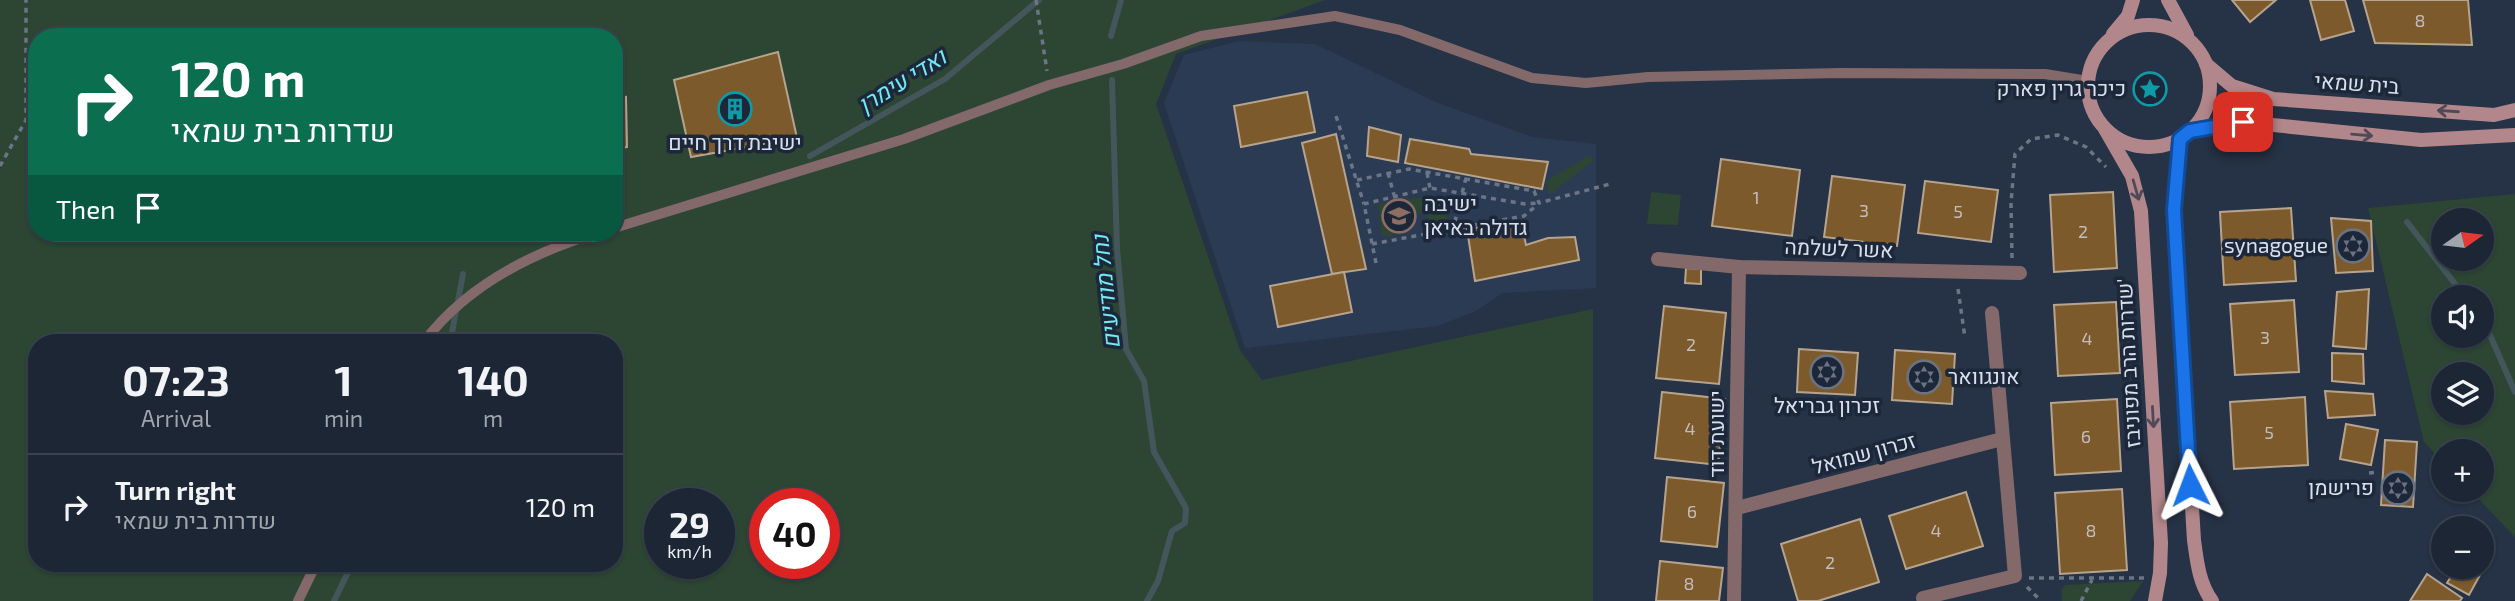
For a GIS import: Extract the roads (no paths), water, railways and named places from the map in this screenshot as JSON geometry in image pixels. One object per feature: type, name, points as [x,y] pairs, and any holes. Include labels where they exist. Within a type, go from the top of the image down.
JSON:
[{"type":"street","points":[[2133,0],[2128,16],[2101,48],[2092,64],[2088,81],[2095,115],[2105,130],[2122,141],[2141,147],[2162,146],[2185,135],[2243,122],[2421,140],[2515,135]]},
{"type":"street","points":[[2168,0],[2176,20],[2206,64],[2210,82],[2208,100],[2201,117],[2185,135],[2174,210],[2194,540],[2198,570],[2205,592],[2212,601]]},
{"type":"street","points":[[2101,48],[2116,34],[2136,26],[2157,25],[2177,32],[2194,45]]},
{"type":"street","name":"בית שמאי","points":[[2206,64],[2232,86],[2273,99],[2494,115],[2515,110]]},
{"type":"street","name":"שדרות הרב מפוניבז'","points":[[2105,130],[2132,176],[2141,211],[2161,543],[2155,601]]},
{"type":"street","name":"אשר לשלמה","points":[[1658,259],[1739,267],[2016,273]]},
{"type":"street","name":"ישועת דוד","points":[[1734,601],[1739,267]]},
{"type":"street","points":[[1923,598],[2015,576],[1992,313]]},
{"type":"street","name":"זכרון שמואל","points":[[1737,508],[2002,439]]},
{"type":"lane","points":[[623,225],[904,139],[1049,85],[1123,64],[1201,36],[1335,16],[1399,30],[1532,78],[1586,83],[1648,77],[1841,73],[2045,74],[2088,81]]},
{"type":"lane","points":[[430,334],[436,325],[500,272],[575,242]]},
{"type":"lane","points":[[298,601],[312,572]]},
{"type":"waterway","name":"ואדי עימרן","points":[[810,156],[945,79],[1039,0]]},
{"type":"waterway","name":"נחל מודיעים","points":[[1111,36],[1121,0]]},
{"type":"waterway","name":"נחל מודיעים","points":[[1112,80],[1117,248],[1126,349],[1144,381],[1154,452],[1186,508],[1185,523],[1172,531],[1158,581],[1147,601]]},
{"type":"waterway","points":[[2407,222],[2456,285]]},
{"type":"waterway","name":"ואדי עימרן","points":[[452,334],[463,274]]},
{"type":"waterway","points":[[2494,344],[2515,392]]},
{"type":"waterway","name":"ואדי עימרן","points":[[334,601],[348,572]]},
{"type":"place","name":"כיכר גרין פארק","points":[[2150,89]]},
{"type":"place","name":"ישיבת דרך חיים","points":[[735,109]]},
{"type":"place","name":"ישיבה גדולה באיאן","points":[[1399,216]]},
{"type":"place","name":"synagogue","points":[[2353,246]]},
{"type":"place","name":"זכרון גבריאל","points":[[1827,372]]},
{"type":"place","name":"אונגוואר","points":[[1924,377]]},
{"type":"place","name":"פרישמן","points":[[2398,488]]}]
